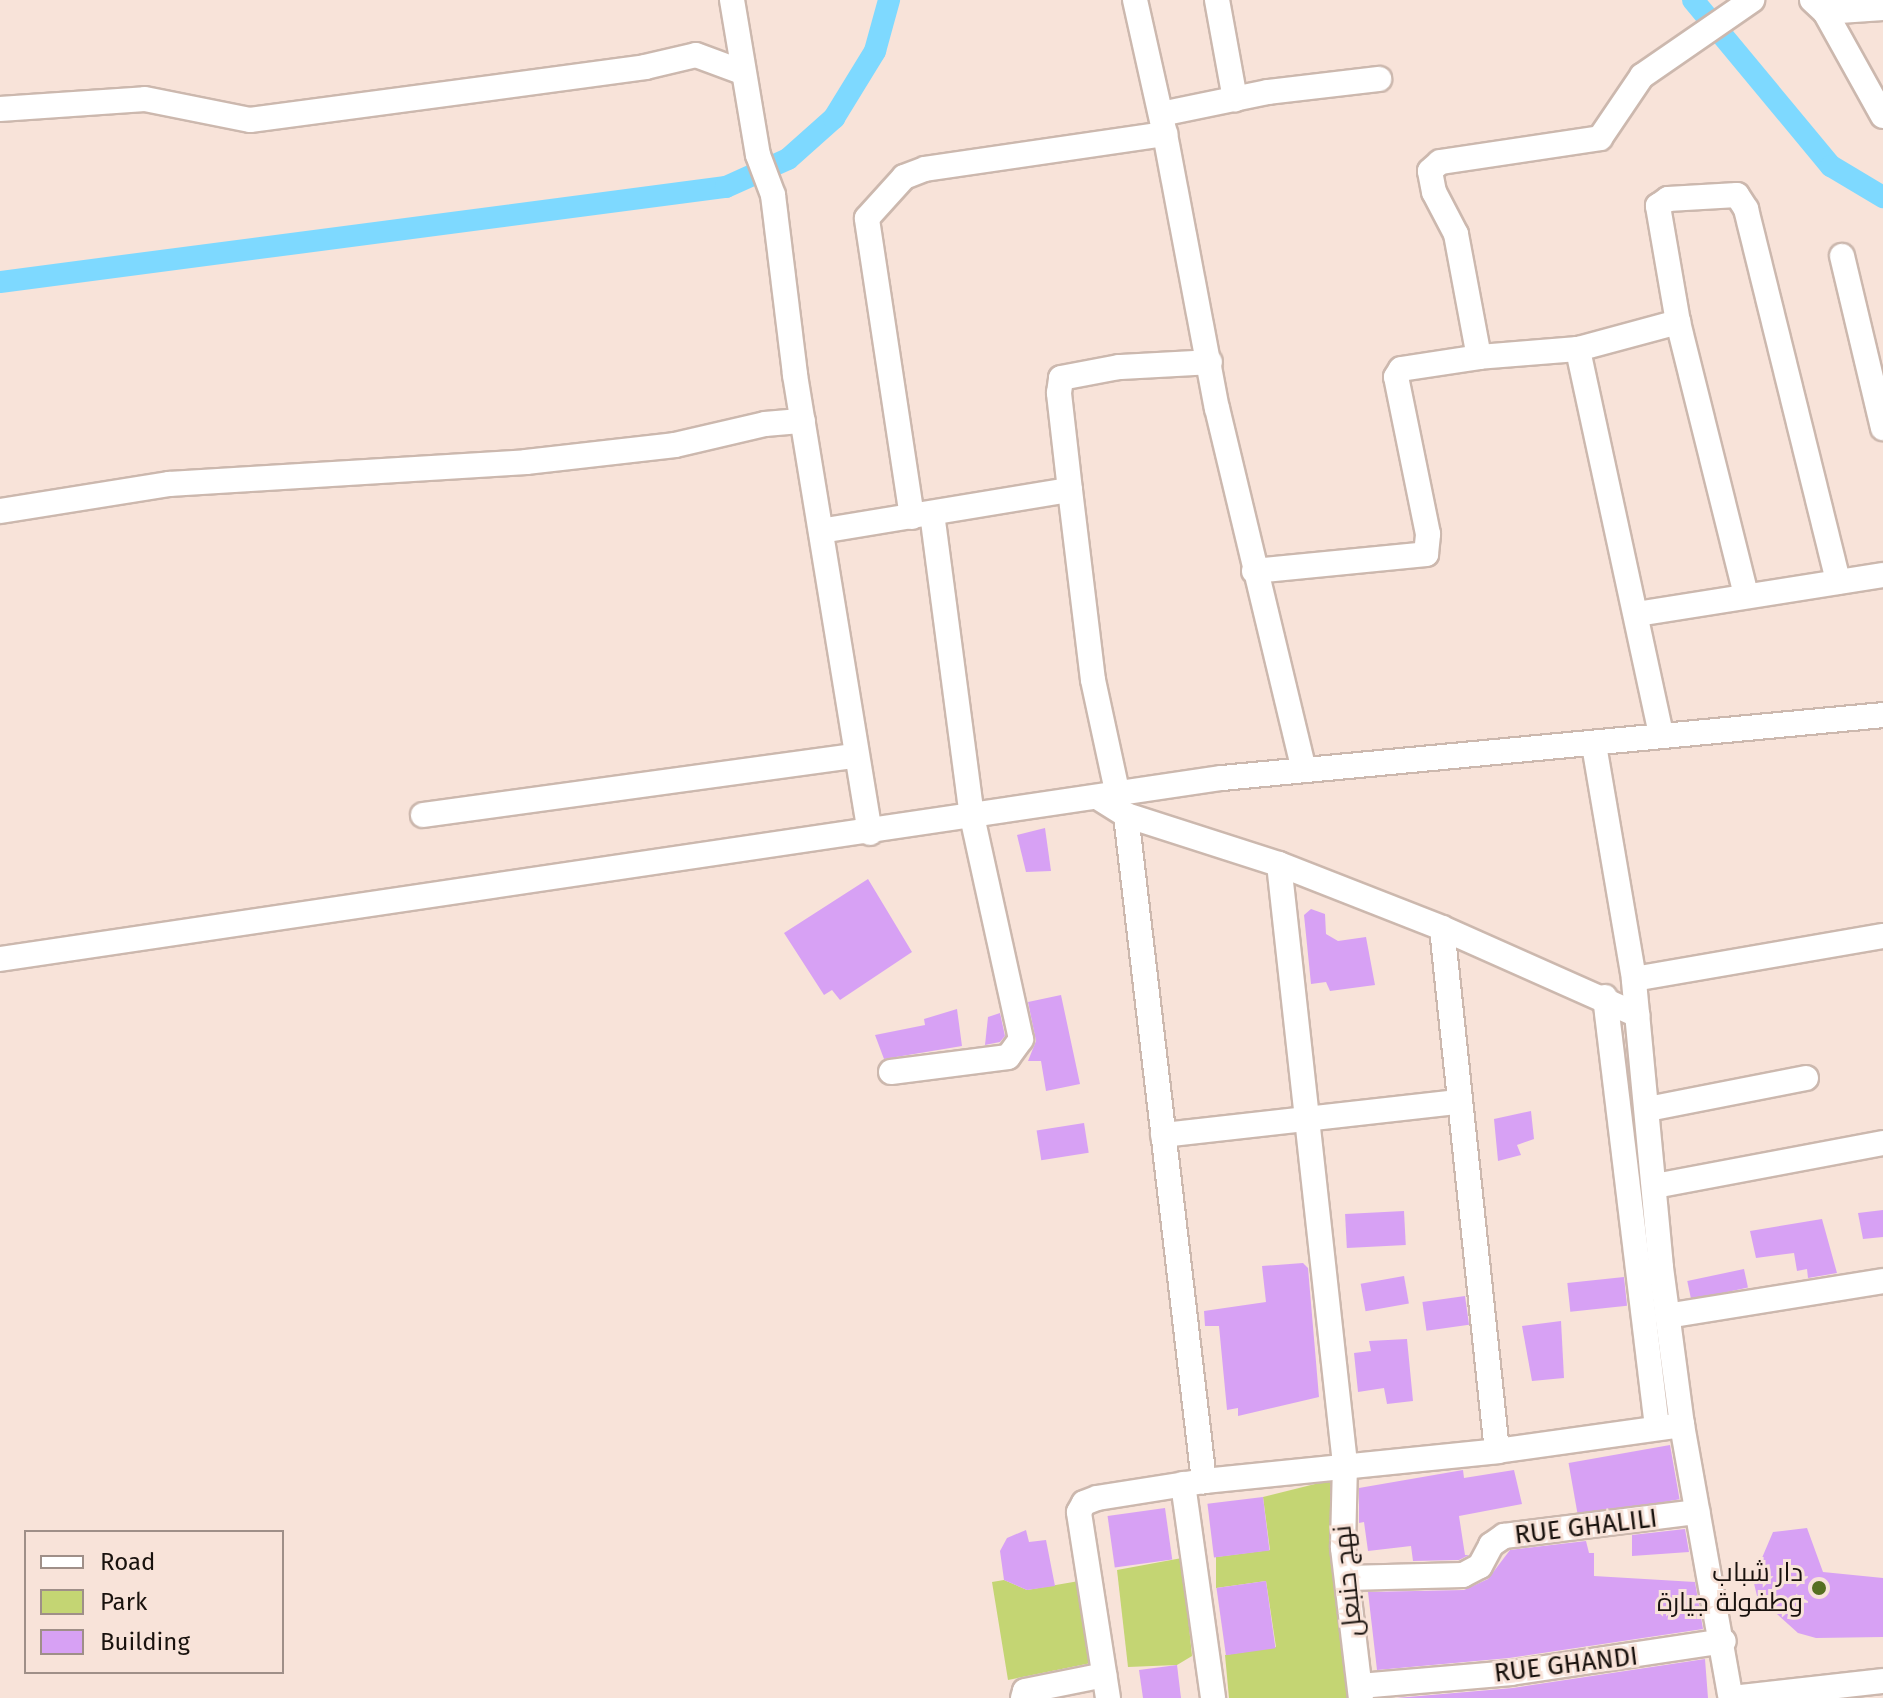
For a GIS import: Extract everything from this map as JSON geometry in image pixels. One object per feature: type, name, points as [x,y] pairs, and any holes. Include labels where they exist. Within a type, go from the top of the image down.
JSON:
[{"type":"street","points":[[732,0],[758,155],[773,195],[803,421],[855,756],[870,833]]},
{"type":"street","points":[[1135,0],[1254,571],[1304,770]]},
{"type":"street","points":[[1217,0],[1235,99]]},
{"type":"street","points":[[1479,357],[1456,234],[1430,178],[1433,165],[1600,138],[1615,122],[1628,90],[1752,0]]},
{"type":"street","points":[[1819,6],[1883,8]]},
{"type":"street","points":[[1819,6],[1883,116]]},
{"type":"street","points":[[0,109],[145,99],[250,120],[645,67],[696,55],[742,72]]},
{"type":"street","points":[[891,1072],[1008,1057],[1020,1044],[972,817],[922,516],[867,239],[872,211],[904,177],[925,169],[1163,124],[1235,99],[1379,79]]},
{"type":"street","points":[[1746,595],[1678,322],[1658,206],[1668,199],[1737,195],[1746,209],[1838,582]]},
{"type":"street","points":[[1842,256],[1883,428]]},
{"type":"street","points":[[1254,571],[1426,554],[1428,534],[1396,377],[1401,369],[1479,357],[1578,349],[1678,322]]},
{"type":"street","points":[[1578,349],[1661,734]]},
{"type":"street","points":[[1210,362],[1119,367],[1061,378],[1070,490],[1093,680],[1163,1135],[1213,1698]]},
{"type":"street","points":[[0,511],[169,484],[541,460],[675,445],[765,424],[803,421]]},
{"type":"street","points":[[821,531],[1070,490]]},
{"type":"street","points":[[1637,614],[1883,575]]},
{"type":"street","points":[[0,959],[972,817],[1114,803],[1304,770],[1883,715]]},
{"type":"street","points":[[1594,744],[1634,979],[1667,1316],[1682,1425],[1724,1641],[1730,1697],[1870,1687]]},
{"type":"street","points":[[423,815],[855,756]]},
{"type":"street","points":[[1114,803],[1442,928],[1605,997],[1637,1015]]},
{"type":"street","name":"نهج حنبعل","points":[[1279,864],[1310,1118],[1345,1464],[1342,1513],[1360,1692]]},
{"type":"street","points":[[1442,928],[1457,1102],[1497,1451]]},
{"type":"street","points":[[1634,979],[1883,936]]},
{"type":"street","points":[[1605,997],[1657,1426]]},
{"type":"street","points":[[1648,1109],[1806,1078]]},
{"type":"street","points":[[1163,1135],[1457,1102]]},
{"type":"street","points":[[1655,1186],[1883,1143]]},
{"type":"street","points":[[1667,1316],[1883,1281]]},
{"type":"street","points":[[1023,1698],[1025,1691],[1106,1687],[1079,1512],[1084,1503],[1097,1498],[1193,1482],[1345,1464],[1497,1451],[1657,1426],[1682,1425]]},
{"type":"street","name":"RUE GHALILI","points":[[1347,1578],[1463,1575],[1480,1566],[1491,1545],[1504,1536],[1698,1512]]},
{"type":"street","name":"RUE GHANDI","points":[[1360,1692],[1724,1641]]},
{"type":"green space","points":[[1331,1480],[1356,1698],[1229,1698],[1225,1655],[1276,1647],[1266,1581],[1216,1588],[1216,1557],[1270,1550],[1263,1497]]},
{"type":"green space","points":[[1182,1558],[1192,1656],[1177,1665],[1128,1667],[1117,1570]]},
{"type":"green space","points":[[1004,1580],[1027,1590],[1079,1581],[1091,1663],[1008,1680],[992,1582]]},
{"type":"building","points":[[1045,828],[1051,871],[1026,872],[1017,835]]},
{"type":"building","points":[[868,879],[912,952],[840,1000],[832,990],[824,995],[784,933]]},
{"type":"building","points":[[1311,909],[1325,914],[1326,934],[1338,941],[1366,937],[1375,985],[1330,991],[1326,982],[1311,984],[1304,915]]},
{"type":"building","points":[[1061,995],[1080,1084],[1046,1091],[1041,1061],[1028,1061],[1036,1041],[1028,1002]]},
{"type":"building","points":[[957,1009],[962,1046],[884,1059],[875,1035],[925,1025],[924,1019]]},
{"type":"building","points":[[1000,1013],[1005,1036],[1000,1042],[985,1045],[988,1017]]},
{"type":"building","points":[[1531,1111],[1534,1139],[1517,1145],[1521,1155],[1498,1161],[1494,1119]]},
{"type":"building","points":[[1084,1123],[1089,1153],[1041,1160],[1037,1131]]},
{"type":"building","points":[[1883,1210],[1883,1237],[1863,1239],[1858,1213]]},
{"type":"building","points":[[1404,1211],[1406,1245],[1347,1248],[1345,1214]]},
{"type":"building","points":[[1822,1219],[1837,1273],[1808,1278],[1807,1269],[1797,1271],[1794,1253],[1756,1258],[1750,1231]]},
{"type":"building","points":[[1303,1263],[1308,1268],[1319,1397],[1238,1416],[1238,1408],[1227,1410],[1219,1326],[1205,1326],[1204,1311],[1266,1302],[1262,1266]]},
{"type":"building","points":[[1744,1269],[1748,1288],[1691,1300],[1687,1281]]},
{"type":"building","points":[[1404,1276],[1409,1304],[1366,1311],[1361,1284]]},
{"type":"building","points":[[1624,1277],[1627,1306],[1570,1312],[1567,1283]]},
{"type":"building","points":[[1465,1296],[1469,1325],[1426,1331],[1422,1302]]},
{"type":"building","points":[[1561,1321],[1564,1378],[1532,1381],[1522,1326]]},
{"type":"building","points":[[1407,1339],[1413,1401],[1387,1404],[1384,1388],[1358,1392],[1354,1353],[1371,1351],[1369,1341]]},
{"type":"building","points":[[1670,1445],[1680,1499],[1578,1517],[1569,1463]]},
{"type":"building","points":[[1463,1470],[1464,1478],[1514,1470],[1522,1504],[1459,1516],[1465,1555],[1469,1555],[1459,1560],[1413,1561],[1411,1546],[1368,1551],[1364,1522],[1359,1523],[1359,1488]]},
{"type":"building","points":[[1263,1497],[1270,1551],[1214,1557],[1207,1504]]},
{"type":"building","points":[[1165,1508],[1172,1559],[1115,1568],[1108,1516]]},
{"type":"building","name":"دار شباب وطفولة جيارة","points":[[1807,1528],[1823,1572],[1883,1578],[1883,1637],[1816,1638],[1798,1633],[1757,1596],[1753,1579],[1773,1532]]},
{"type":"building","points":[[1685,1529],[1689,1552],[1632,1556],[1632,1535]]},
{"type":"building","points":[[1026,1530],[1029,1542],[1046,1540],[1055,1586],[1027,1590],[1004,1580],[1000,1551],[1007,1538]]},
{"type":"building","points":[[1586,1541],[1589,1553],[1594,1553],[1594,1576],[1695,1582],[1703,1629],[1509,1658],[1377,1670],[1368,1592],[1464,1590],[1488,1579],[1510,1550]]},
{"type":"building","points":[[1266,1581],[1275,1648],[1226,1655],[1216,1588]]},
{"type":"building","points":[[1705,1659],[1708,1698],[1396,1698],[1513,1688]]},
{"type":"building","points":[[1177,1665],[1181,1698],[1143,1698],[1139,1670]]},
{"type":"waterway","points":[[0,282],[726,187],[788,159],[834,118],[875,51],[889,0]]},
{"type":"waterway","points":[[1693,0],[1831,166],[1883,197]]},
{"type":"place","name":"دار شباب وطفولة جيارة","points":[[1819,1588]]}]
